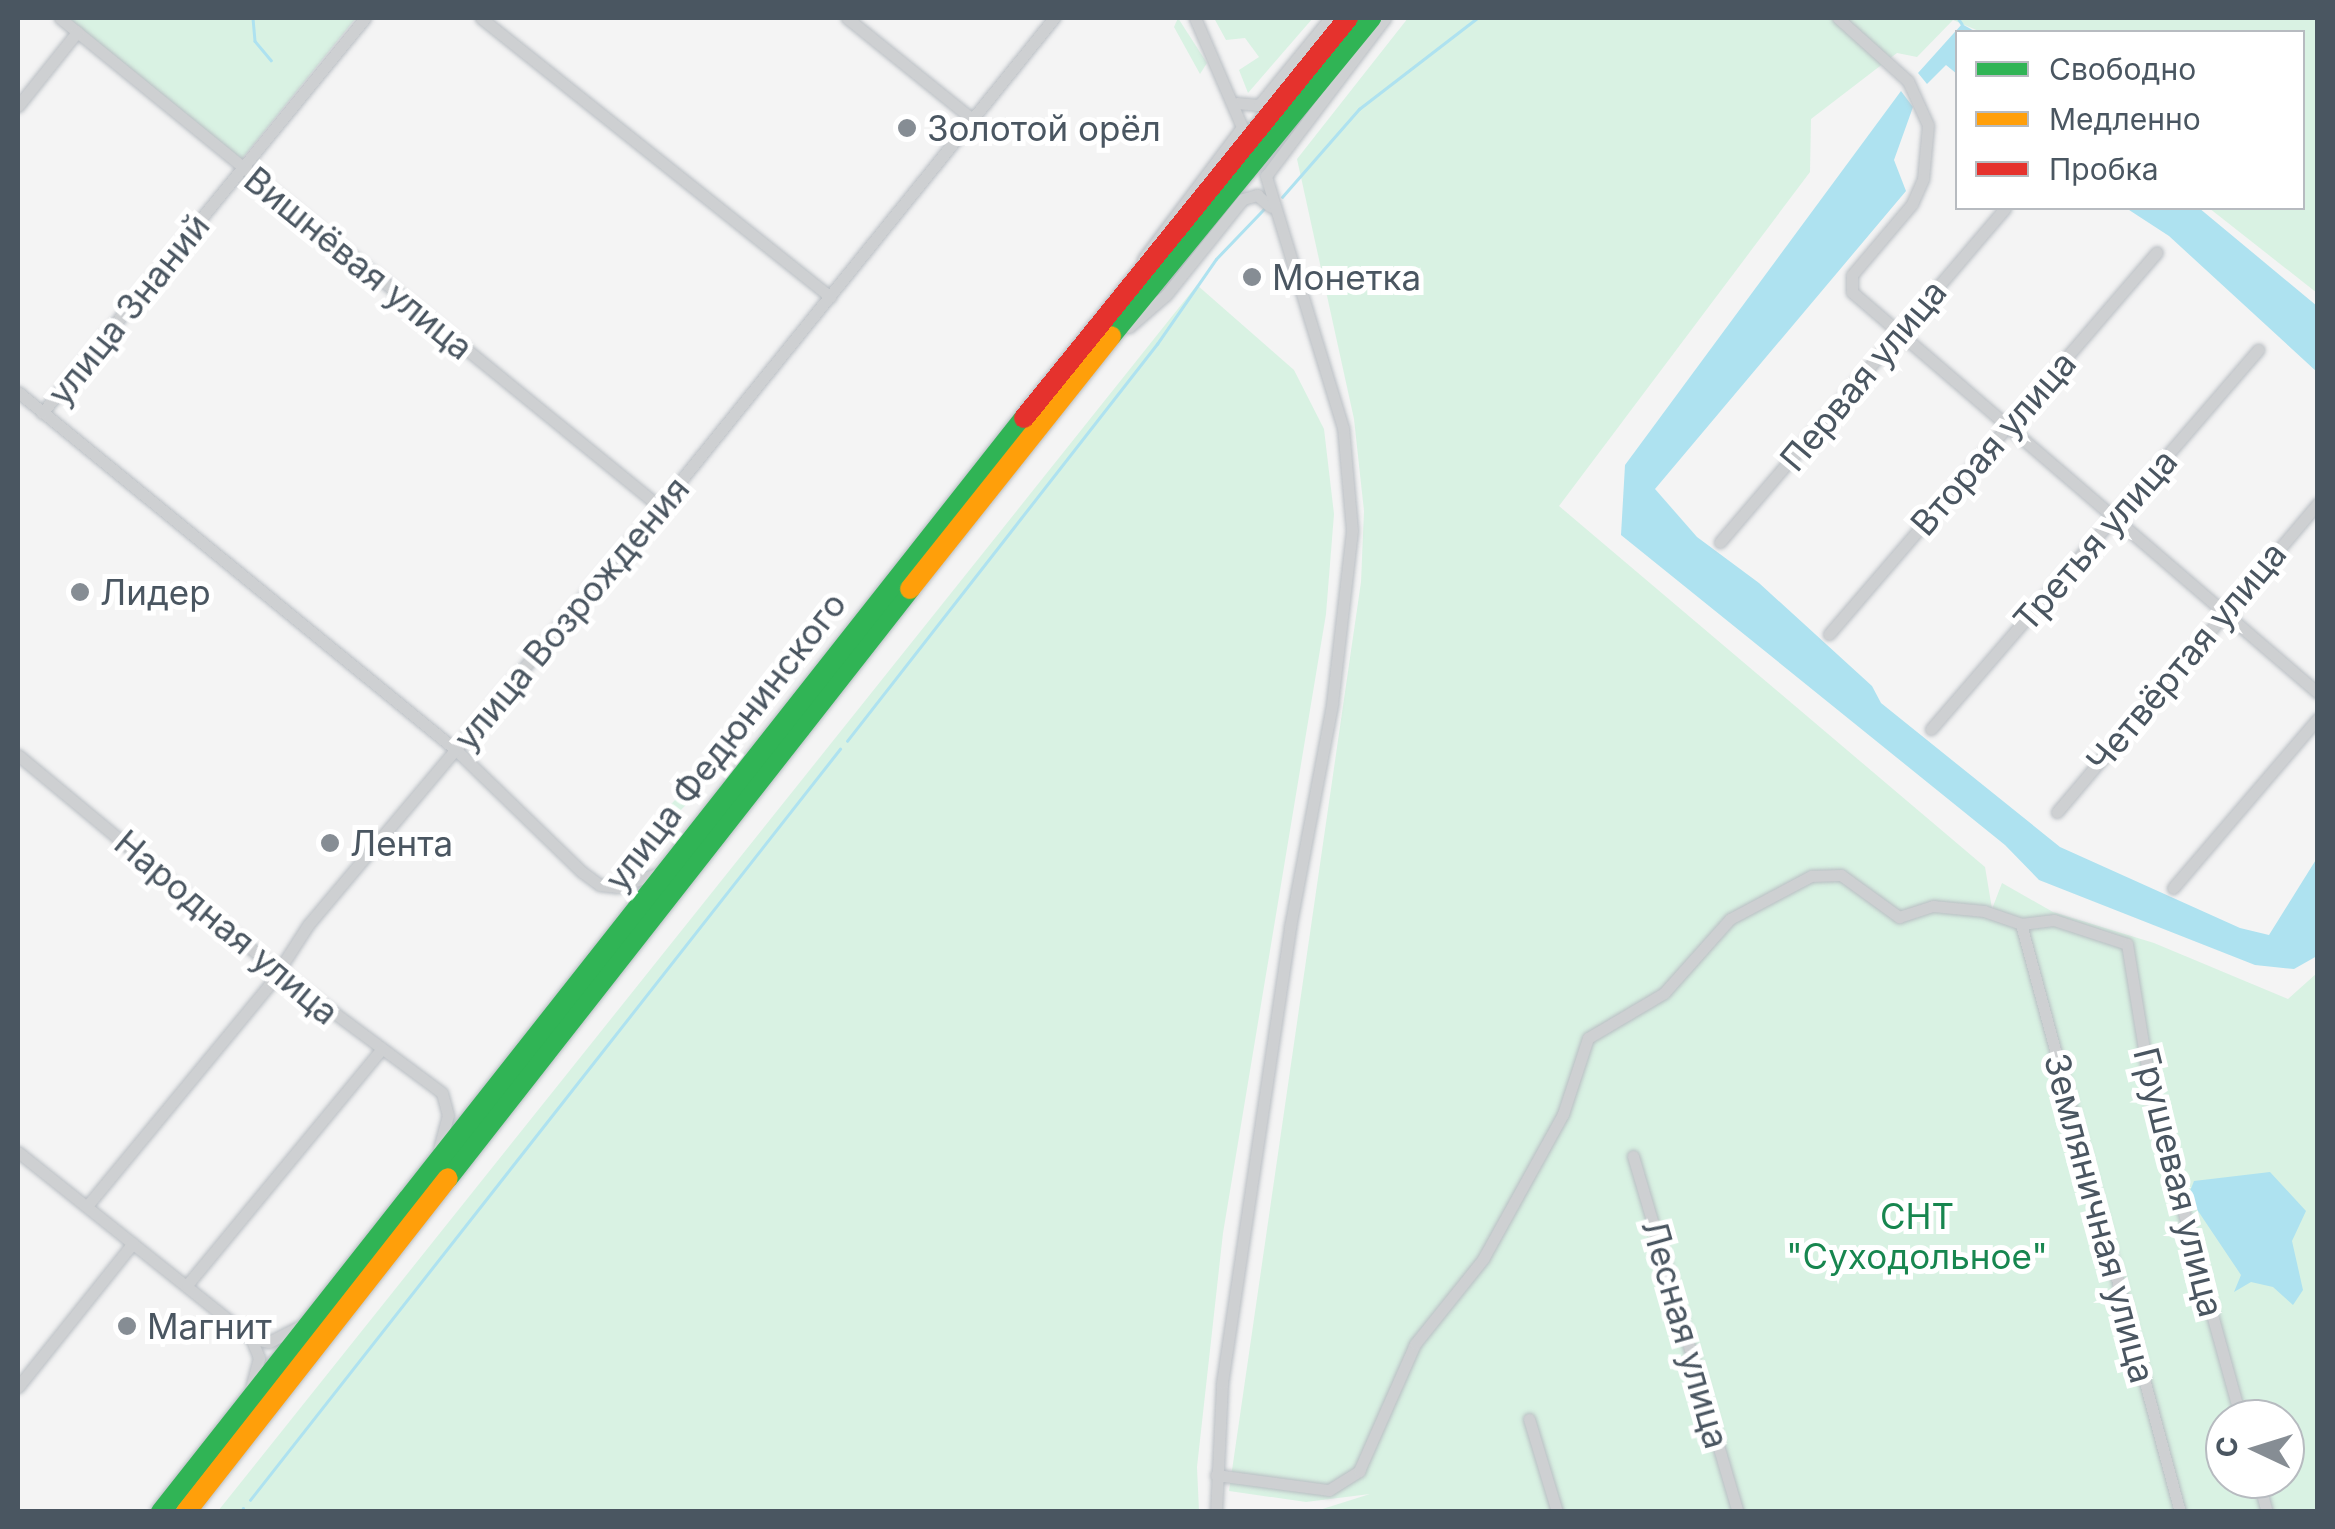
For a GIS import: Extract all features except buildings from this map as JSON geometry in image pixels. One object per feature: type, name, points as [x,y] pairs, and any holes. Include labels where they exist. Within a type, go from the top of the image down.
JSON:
[{"type":"highway","name":"улица Федюнинского","points":[[162,1512],[664,870],[1348,18]]},
{"type":"highway","name":"улица Федюнинского","points":[[186,1512],[1096,357],[1371,18]]},
{"type":"street","name":"Вишнёвая улица","points":[[60,18],[660,507]]},
{"type":"street","name":"улица Знаний","points":[[42,413],[365,18]]},
{"type":"street","points":[[480,18],[830,296]]},
{"type":"street","points":[[847,18],[972,119]]},
{"type":"street","name":"улица Возрождения","points":[[87,1206],[278,972],[286,953],[660,507],[1054,18]]},
{"type":"street","points":[[1119,300],[1160,231],[1237,137],[1242,119],[1195,18]]},
{"type":"street","points":[[1235,100],[1244,108],[1259,105],[1330,18]]},
{"type":"street","points":[[1216,1512],[1216,1475],[1248,1204],[1326,742],[1352,530],[1343,428],[1274,210],[1268,170],[1385,18]]},
{"type":"street","points":[[1838,18],[1908,81],[1928,125],[1922,179],[1912,204],[1850,283],[1858,300],[2318,694]]},
{"type":"street","points":[[18,106],[78,32]]},
{"type":"street","points":[[1096,357],[1166,295],[1243,199],[1261,196],[1274,210]]},
{"type":"street","name":"Первая улица","points":[[1720,542],[2003,210]]},
{"type":"street","name":"Вторая улица","points":[[1829,634],[2157,252]]},
{"type":"street","name":"Третья улица","points":[[1931,728],[2258,350]]},
{"type":"street","points":[[18,392],[456,750],[600,886],[633,885],[664,870]]},
{"type":"street","name":"Четвёртая улица","points":[[2056,812],[2222,611],[2318,503]]},
{"type":"street","points":[[2173,888],[2318,718]]},
{"type":"street","name":"Народная улица","points":[[18,754],[278,972],[380,1052],[442,1092],[447,1125],[426,1174]]},
{"type":"street","points":[[1216,1475],[1329,1490],[1359,1471],[1416,1344],[1484,1259],[1563,1114],[1588,1038],[1664,993],[1730,919],[1810,876],[1841,875],[1899,917],[1933,906],[1984,910],[2021,924]]},
{"type":"street","name":"Грушевая улица","points":[[2021,924],[2054,920],[2128,944],[2152,1098],[2236,1399]]},
{"type":"street","name":"Земляничная улица","points":[[2021,924],[2180,1512]]},
{"type":"street","points":[[187,1285],[380,1052]]},
{"type":"street","points":[[18,1152],[251,1338],[258,1363],[244,1407]]},
{"type":"street","name":"Лесная улица","points":[[1634,1156],[1738,1512]]},
{"type":"street","points":[[18,1387],[133,1243]]},
{"type":"street","points":[[251,1338],[280,1338],[315,1316]]},
{"type":"street","points":[[1529,1419],[1557,1512]]},
{"type":"green space","points":[[67,18],[356,18],[241,160]]},
{"type":"green space","points":[[1178,18],[1207,63],[1200,74],[1174,27]]},
{"type":"green space","points":[[1214,18],[1313,18],[1248,93],[1239,70],[1259,57],[1245,38],[1226,40]]},
{"type":"green space","name":"СНТ \"Суходольное\"","points":[[1408,18],[2317,18],[2317,293],[2212,210],[2305,210],[2305,30],[1976,30],[1953,20],[1917,57],[1897,53],[1811,119],[1810,172],[1559,506],[1985,867],[1992,909],[2002,883],[2053,912],[2154,943],[2288,999],[2317,973],[2317,1511],[1313,1512],[1370,1494],[1306,1502],[1229,1491],[1361,582],[1364,511],[1354,419],[1297,159]]},
{"type":"green space","points":[[1197,285],[1294,370],[1324,429],[1334,514],[1326,614],[1223,1233],[1197,1467],[1199,1511],[218,1511]]},
{"type":"green space","points":[[676,799],[689,802],[655,835],[653,823]]},
{"type":"water","points":[[1955,32],[1955,72],[1946,65],[1927,84],[1918,73]]},
{"type":"water","points":[[1901,91],[1913,107],[1894,160],[1906,191],[1655,489],[1697,537],[1759,583],[1872,686],[1881,703],[2060,847],[2240,928],[2269,935],[2317,858],[2317,956],[2294,969],[2255,965],[2039,880],[2005,845],[1621,535],[1625,465]]},
{"type":"water","points":[[2129,210],[2201,210],[2317,306],[2317,372],[2169,236]]},
{"type":"water","points":[[2270,1172],[2306,1211],[2292,1241],[2303,1290],[2293,1305],[2273,1287],[2251,1282],[2234,1292],[2241,1275],[2188,1196],[2194,1181]]},
{"type":"waterway","points":[[253,18],[255,41],[271,60]]},
{"type":"waterway","points":[[1282,197],[1359,109],[1477,18]]},
{"type":"waterway","points":[[1958,18],[1962,24]]},
{"type":"waterway","points":[[847,741],[1157,344],[1216,259],[1264,209]]},
{"type":"waterway","points":[[250,1500],[840,749]]},
{"type":"waterway","points":[[241,1512],[243,1508]]},
{"type":"traffic: fast","points":[[1111,336],[1371,18]]},
{"type":"traffic: fast","points":[[161,1512],[1024,418]]},
{"type":"traffic: fast","points":[[448,1178],[910,589]]},
{"type":"traffic: slow","points":[[910,589],[1111,336]]},
{"type":"traffic: slow","points":[[186,1512],[448,1178]]},
{"type":"traffic: jam","points":[[1024,418],[1348,18]]},
{"type":"place","name":"Золотой орёл","points":[[907,128]]},
{"type":"place","name":"Монетка","points":[[1252,277]]},
{"type":"place","name":"Лидер","points":[[80,592]]},
{"type":"place","name":"Лента","points":[[330,843]]},
{"type":"place","name":"Магнит","points":[[127,1326]]}]
